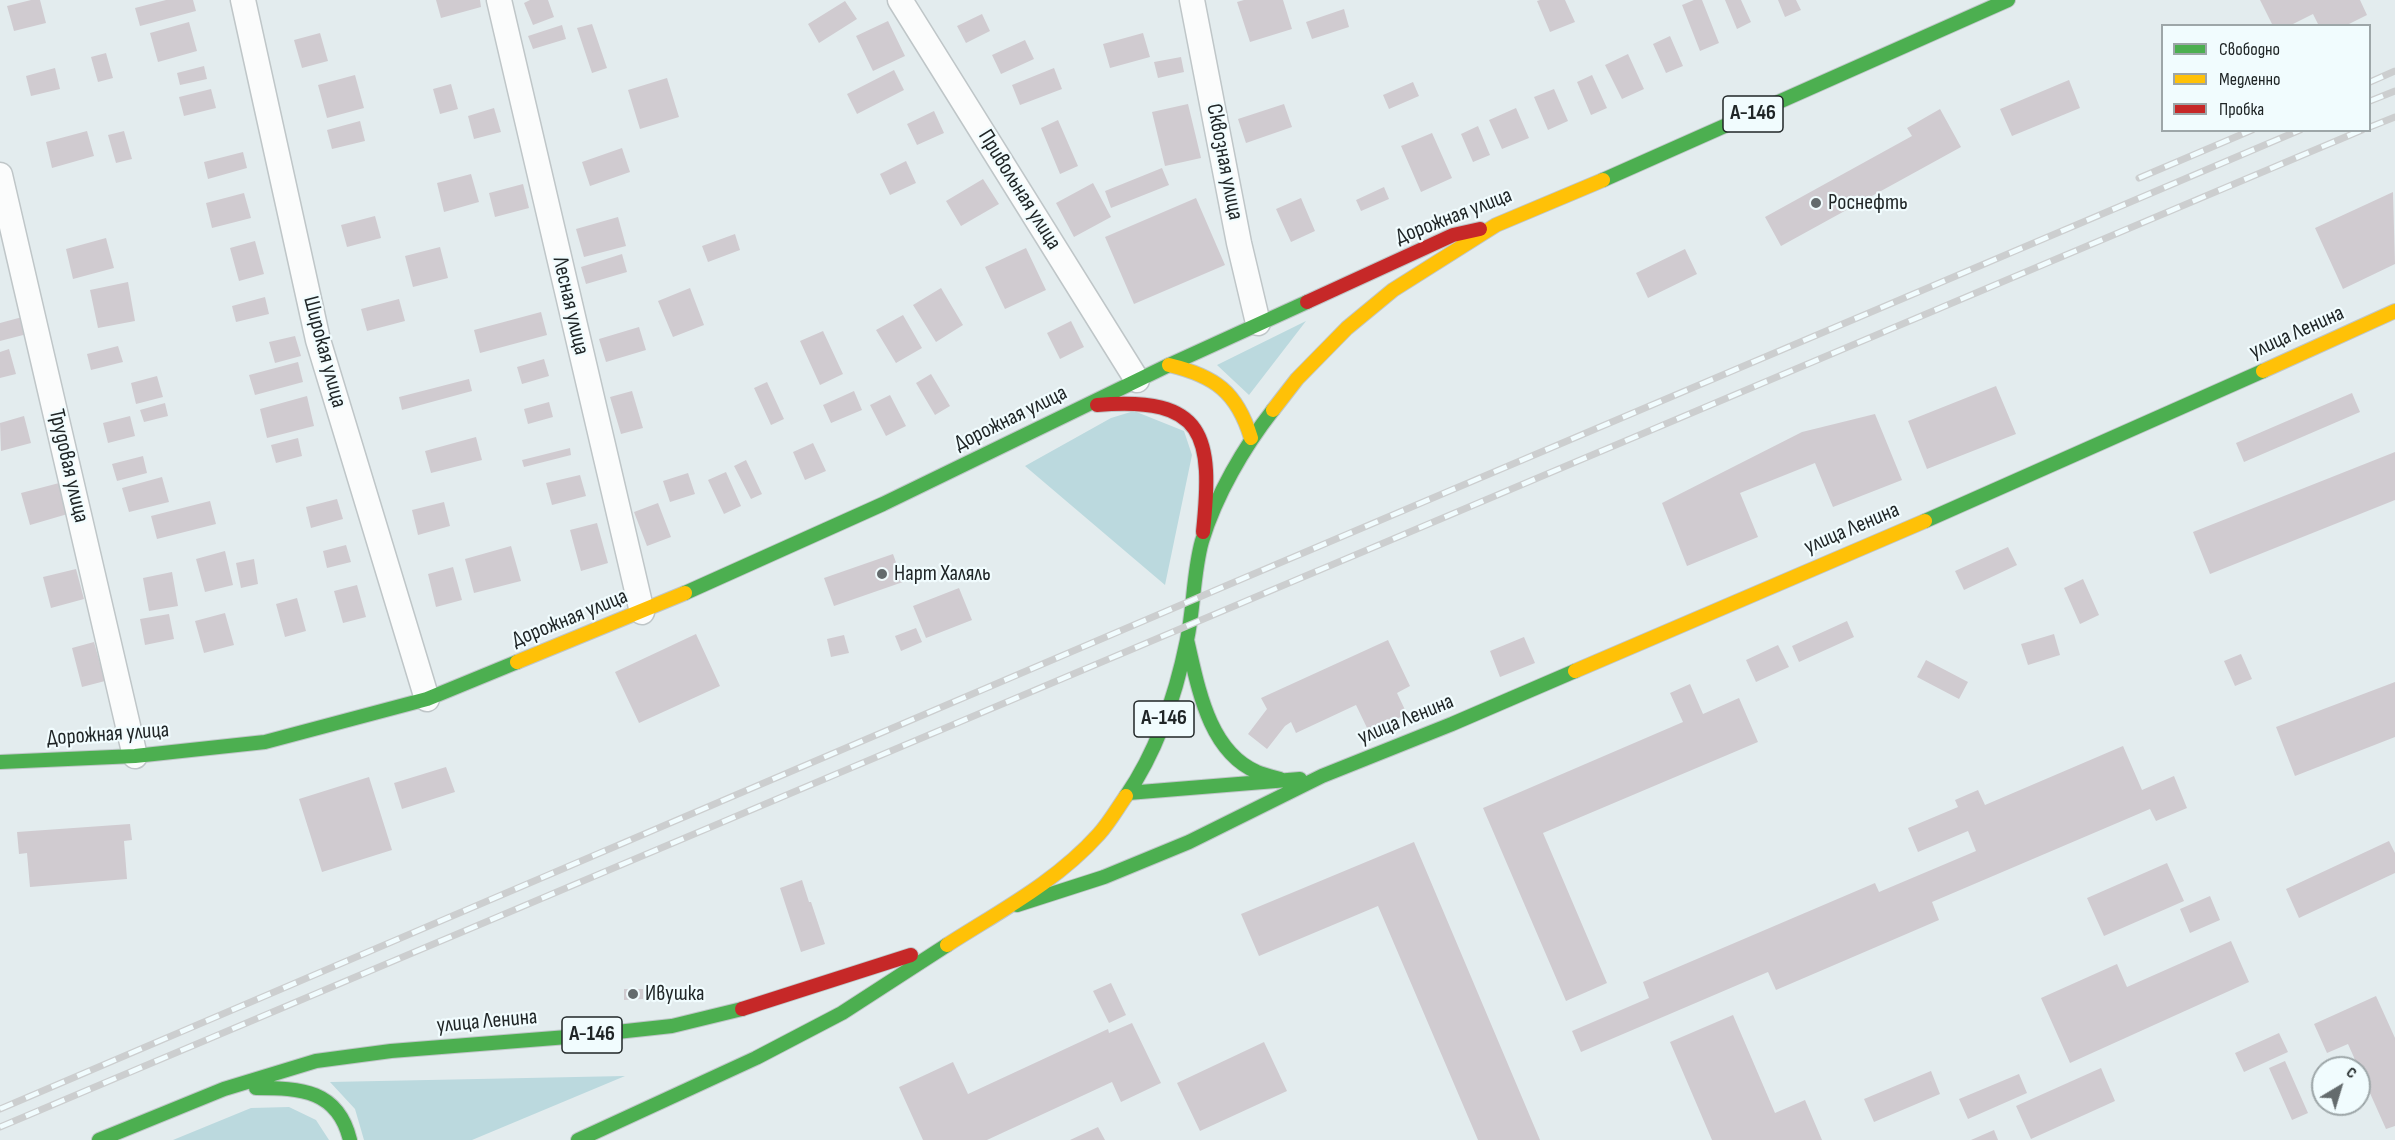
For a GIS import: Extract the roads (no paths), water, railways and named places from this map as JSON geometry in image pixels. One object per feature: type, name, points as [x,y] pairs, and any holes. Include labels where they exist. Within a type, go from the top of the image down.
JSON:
[{"type":"main road","name":"Дорожная улица","points":[[0,762],[135,756],[264,742],[427,699],[642,612],[883,504],[1137,380],[1453,235],[1496,225],[1627,171],[2008,0]]},
{"type":"main road","name":"А-146","points":[[1009,908],[1066,866],[1100,833],[1128,793],[1154,744],[1170,706],[1187,640],[1202,542],[1225,486],[1251,438],[1297,379],[1347,328],[1393,290],[1496,225]]},
{"type":"main road","points":[[1359,298],[1393,290]]},
{"type":"main road","points":[[1258,323],[1337,304]]},
{"type":"main road","name":"улица Ленина","points":[[578,1140],[756,1058],[842,1014],[952,942],[1009,908],[1104,877],[1189,842],[1322,776],[1452,724],[2061,462],[2395,311]]},
{"type":"main road","points":[[1169,365],[1193,370],[1216,381],[1234,399],[1246,420],[1251,438]]},
{"type":"main road","points":[[1086,405],[1141,403],[1171,409],[1192,423],[1206,448],[1209,476],[1202,542]]},
{"type":"main road","name":"улица Ленина","points":[[1187,640],[1209,718],[1227,749],[1249,769],[1261,775],[1291,781]]},
{"type":"main road","name":"улица Ленина","points":[[1128,793],[1291,781],[1322,776]]},
{"type":"main road","name":"улица Ленина","points":[[99,1140],[224,1089],[316,1061],[392,1051],[672,1026],[752,1007],[952,942]]},
{"type":"main road","name":"А-146","points":[[224,1089],[286,1088],[318,1094],[339,1113],[350,1140]]},
{"type":"street","name":"Широкая улица","points":[[243,0],[318,340],[427,699]]},
{"type":"street","name":"Лесная улица","points":[[499,0],[642,612]]},
{"type":"street","name":"Привольная улица","points":[[900,0],[1137,380]]},
{"type":"street","name":"Сквозная улица","points":[[1192,0],[1239,243],[1258,323]]},
{"type":"street","name":"Трудовая улица","points":[[0,175],[135,756]]},
{"type":"railway","points":[[2371,82],[2395,71]]},
{"type":"railway","points":[[2371,101],[2395,91]]},
{"type":"railway","points":[[2371,127],[2395,117]]},
{"type":"railway","points":[[2139,178],[2247,132]]},
{"type":"railway","points":[[0,1109],[2295,132]]},
{"type":"railway","points":[[0,1127],[2357,132]]},
{"type":"place","name":"Роснефть","points":[[1816,203]]},
{"type":"place","name":"Нарт Халяль","points":[[882,574]]},
{"type":"place","name":"Ивушка","points":[[633,994]]}]
